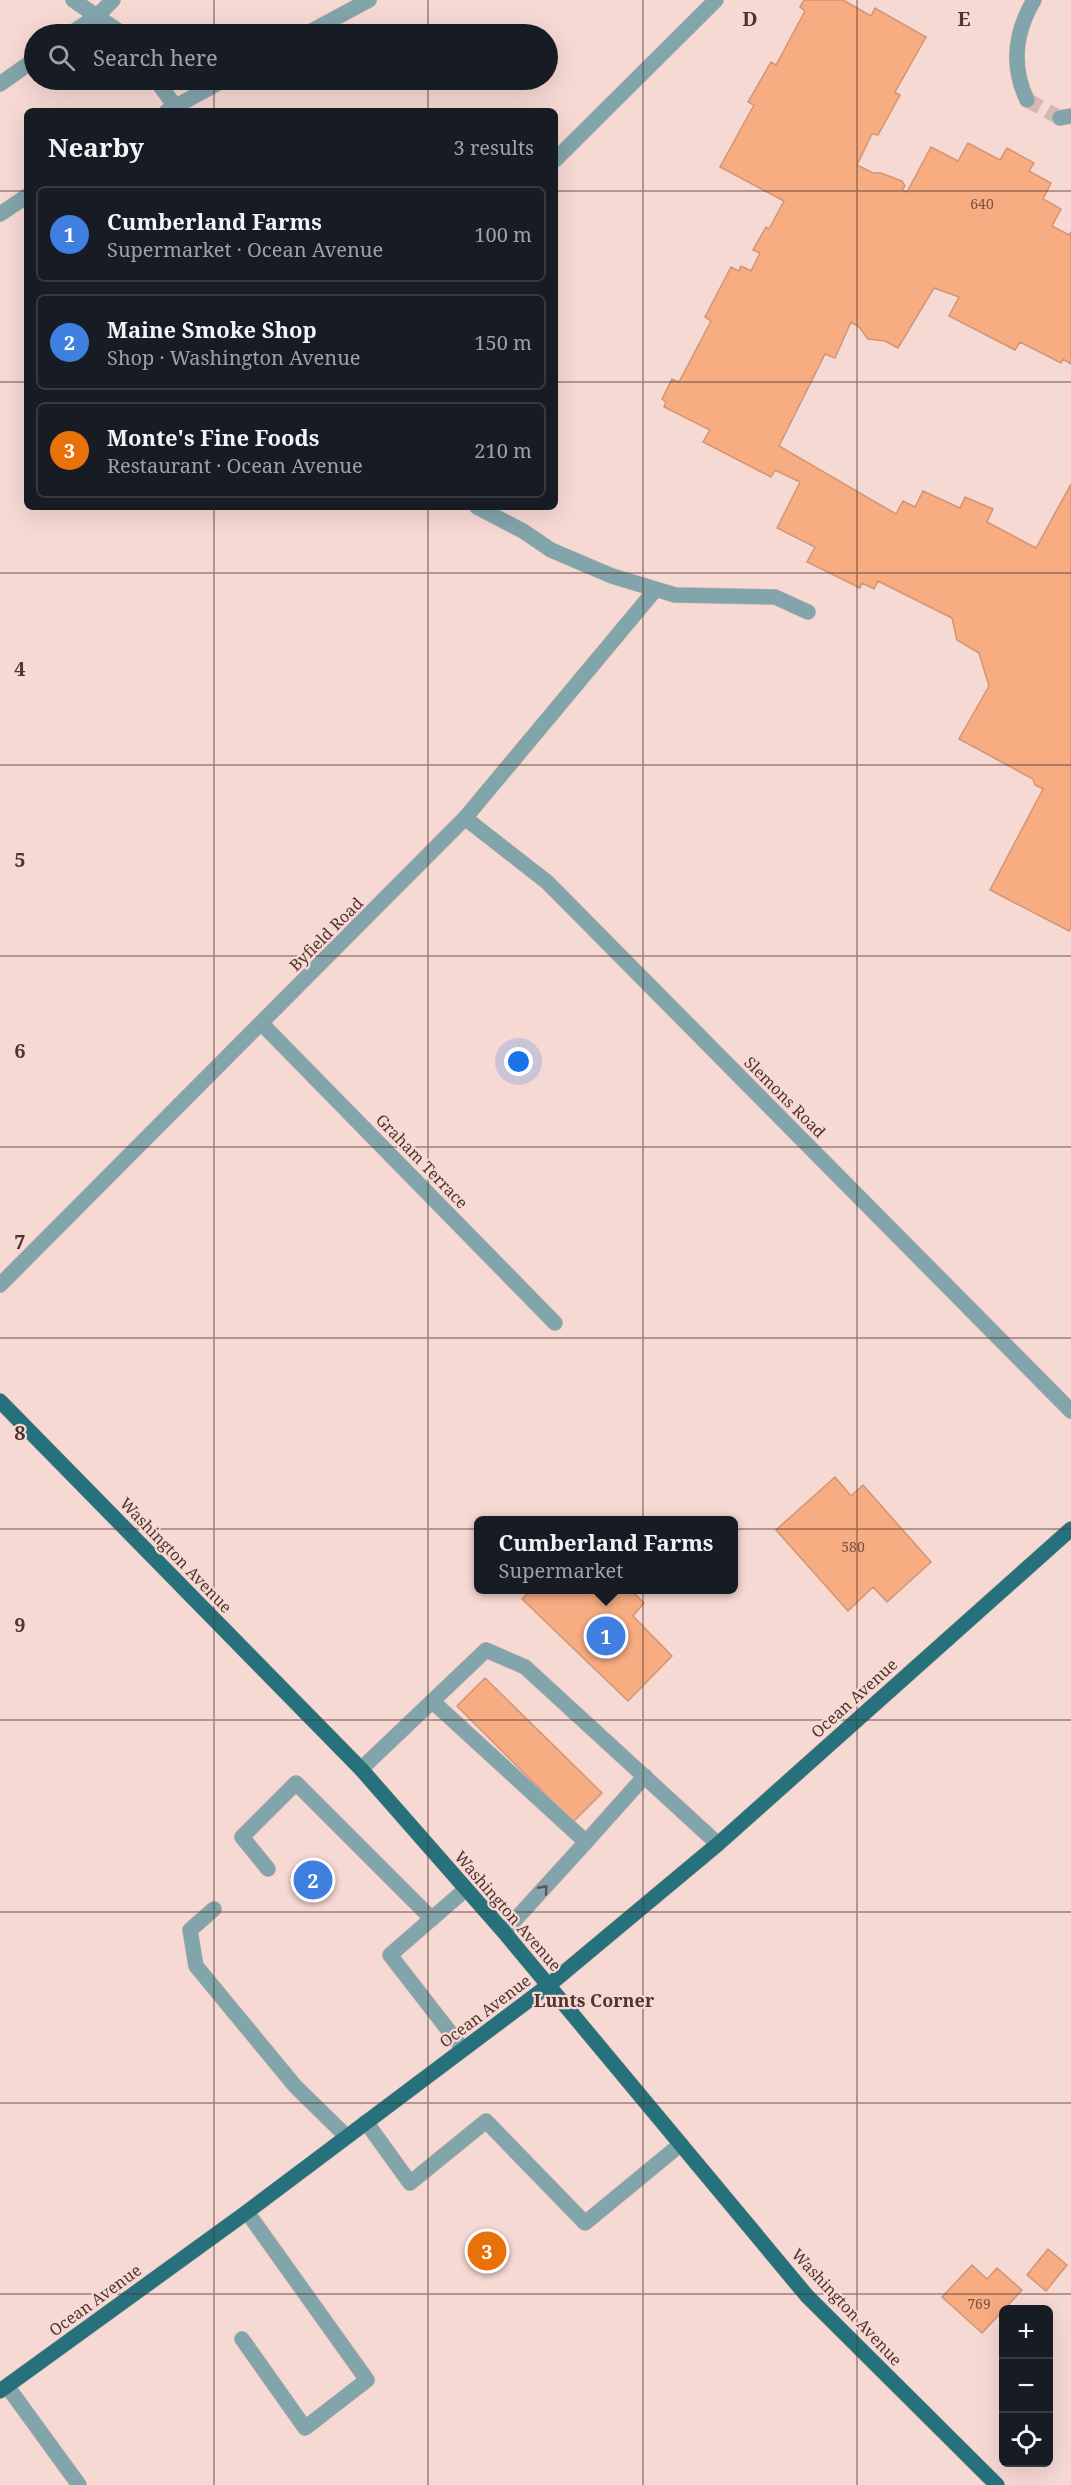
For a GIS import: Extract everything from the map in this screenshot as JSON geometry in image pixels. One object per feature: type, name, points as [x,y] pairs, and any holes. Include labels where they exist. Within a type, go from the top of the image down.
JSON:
[{"type":"main road","name":"Washington Avenue","points":[[0,1401],[361,1769],[549,1985],[807,2296],[997,2485]]},
{"type":"main road","name":"Ocean Avenue","points":[[4,2388],[246,2212],[549,1985],[718,1844],[1071,1529]]},
{"type":"street","points":[[73,0],[109,24]]},
{"type":"street","points":[[85,24],[113,0]]},
{"type":"street","points":[[325,24],[369,0]]},
{"type":"street","points":[[558,157],[716,0]]},
{"type":"street","points":[[1028,100],[1018,80],[1017,42],[1034,0]]},
{"type":"street","points":[[0,84],[24,67]]},
{"type":"street","points":[[161,90],[171,108],[205,90]]},
{"type":"street","points":[[0,214],[24,198]]},
{"type":"street","points":[[483,510],[551,550],[612,576],[656,590],[675,595],[775,597],[807,612]]},
{"type":"street","name":"Byfield Road","points":[[0,1285],[465,818],[656,590]]},
{"type":"street","name":"Slemons Road","points":[[465,818],[547,882],[1071,1411]]},
{"type":"street","name":"Graham Terrace","points":[[262,1024],[555,1323]]},
{"type":"street","points":[[361,1769],[486,1650],[525,1667],[718,1844]]},
{"type":"street","points":[[432,1701],[586,1842]]},
{"type":"street","points":[[504,1932],[645,1776]]},
{"type":"street","points":[[268,1869],[242,1838],[296,1783],[432,1919]]},
{"type":"street","points":[[463,2049],[390,1955],[466,1889]]},
{"type":"street","points":[[214,1909],[190,1930],[196,1966],[295,2086],[346,2136]]},
{"type":"street","points":[[366,2122],[410,2183],[486,2121],[585,2223],[681,2144]]},
{"type":"street","points":[[242,2339],[305,2428],[367,2380],[246,2212]]},
{"type":"street","points":[[4,2388],[80,2485]]},
{"type":"building","points":[[804,0],[843,0],[871,16],[875,8],[926,37],[895,92],[900,95],[878,135],[872,134],[857,165],[873,173],[881,173],[902,181],[905,186],[902,190],[907,192],[931,147],[958,161],[968,143],[1000,160],[1007,148],[1034,163],[1029,171],[1051,183],[1043,199],[1061,209],[1052,226],[1069,235],[1071,232],[1071,364],[1063,359],[1061,363],[1020,342],[1015,350],[949,316],[959,297],[934,288],[898,348],[885,341],[868,339],[859,327],[851,322],[835,358],[825,354],[779,446],[896,514],[903,501],[915,507],[923,491],[960,508],[965,497],[993,509],[987,522],[1036,548],[1071,484],[1071,927],[1069,931],[990,890],[1043,789],[1035,785],[1033,779],[959,739],[989,686],[979,653],[957,640],[952,618],[878,581],[874,589],[862,583],[860,588],[807,562],[815,547],[777,528],[800,482],[775,470],[771,477],[703,442],[710,430],[664,407],[666,402],[662,399],[672,379],[679,382],[711,321],[705,317],[731,267],[739,271],[741,266],[751,271],[760,253],[753,250],[766,227],[769,229],[784,201],[720,167],[754,105],[748,102],[771,62],[776,65],[805,11],[800,7]]},
{"type":"building","points":[[835,1477],[851,1496],[863,1485],[931,1562],[887,1602],[873,1587],[848,1611],[776,1530]]},
{"type":"building","points":[[527,1594],[635,1594],[644,1603],[633,1616],[672,1656],[628,1701],[522,1599]]},
{"type":"building","points":[[485,1678],[602,1793],[573,1822],[457,1706]]},
{"type":"building","points":[[1048,2249],[1067,2265],[1046,2291],[1027,2275]]},
{"type":"building","points":[[972,2265],[987,2279],[997,2268],[1022,2290],[1008,2305],[999,2305],[999,2315],[982,2333],[942,2297]]},
{"type":"tunnel","points":[[1027,100],[1060,118]]},
{"type":"place","name":"Cumberland Farms","points":[[606,1636]]},
{"type":"place","name":"Maine Smoke Shop","points":[[313,1880]]},
{"type":"place","name":"Monte's Fine Foods","points":[[487,2251]]},
{"type":"district","name":"Lunts Corner","points":[[594,2000]]}]
